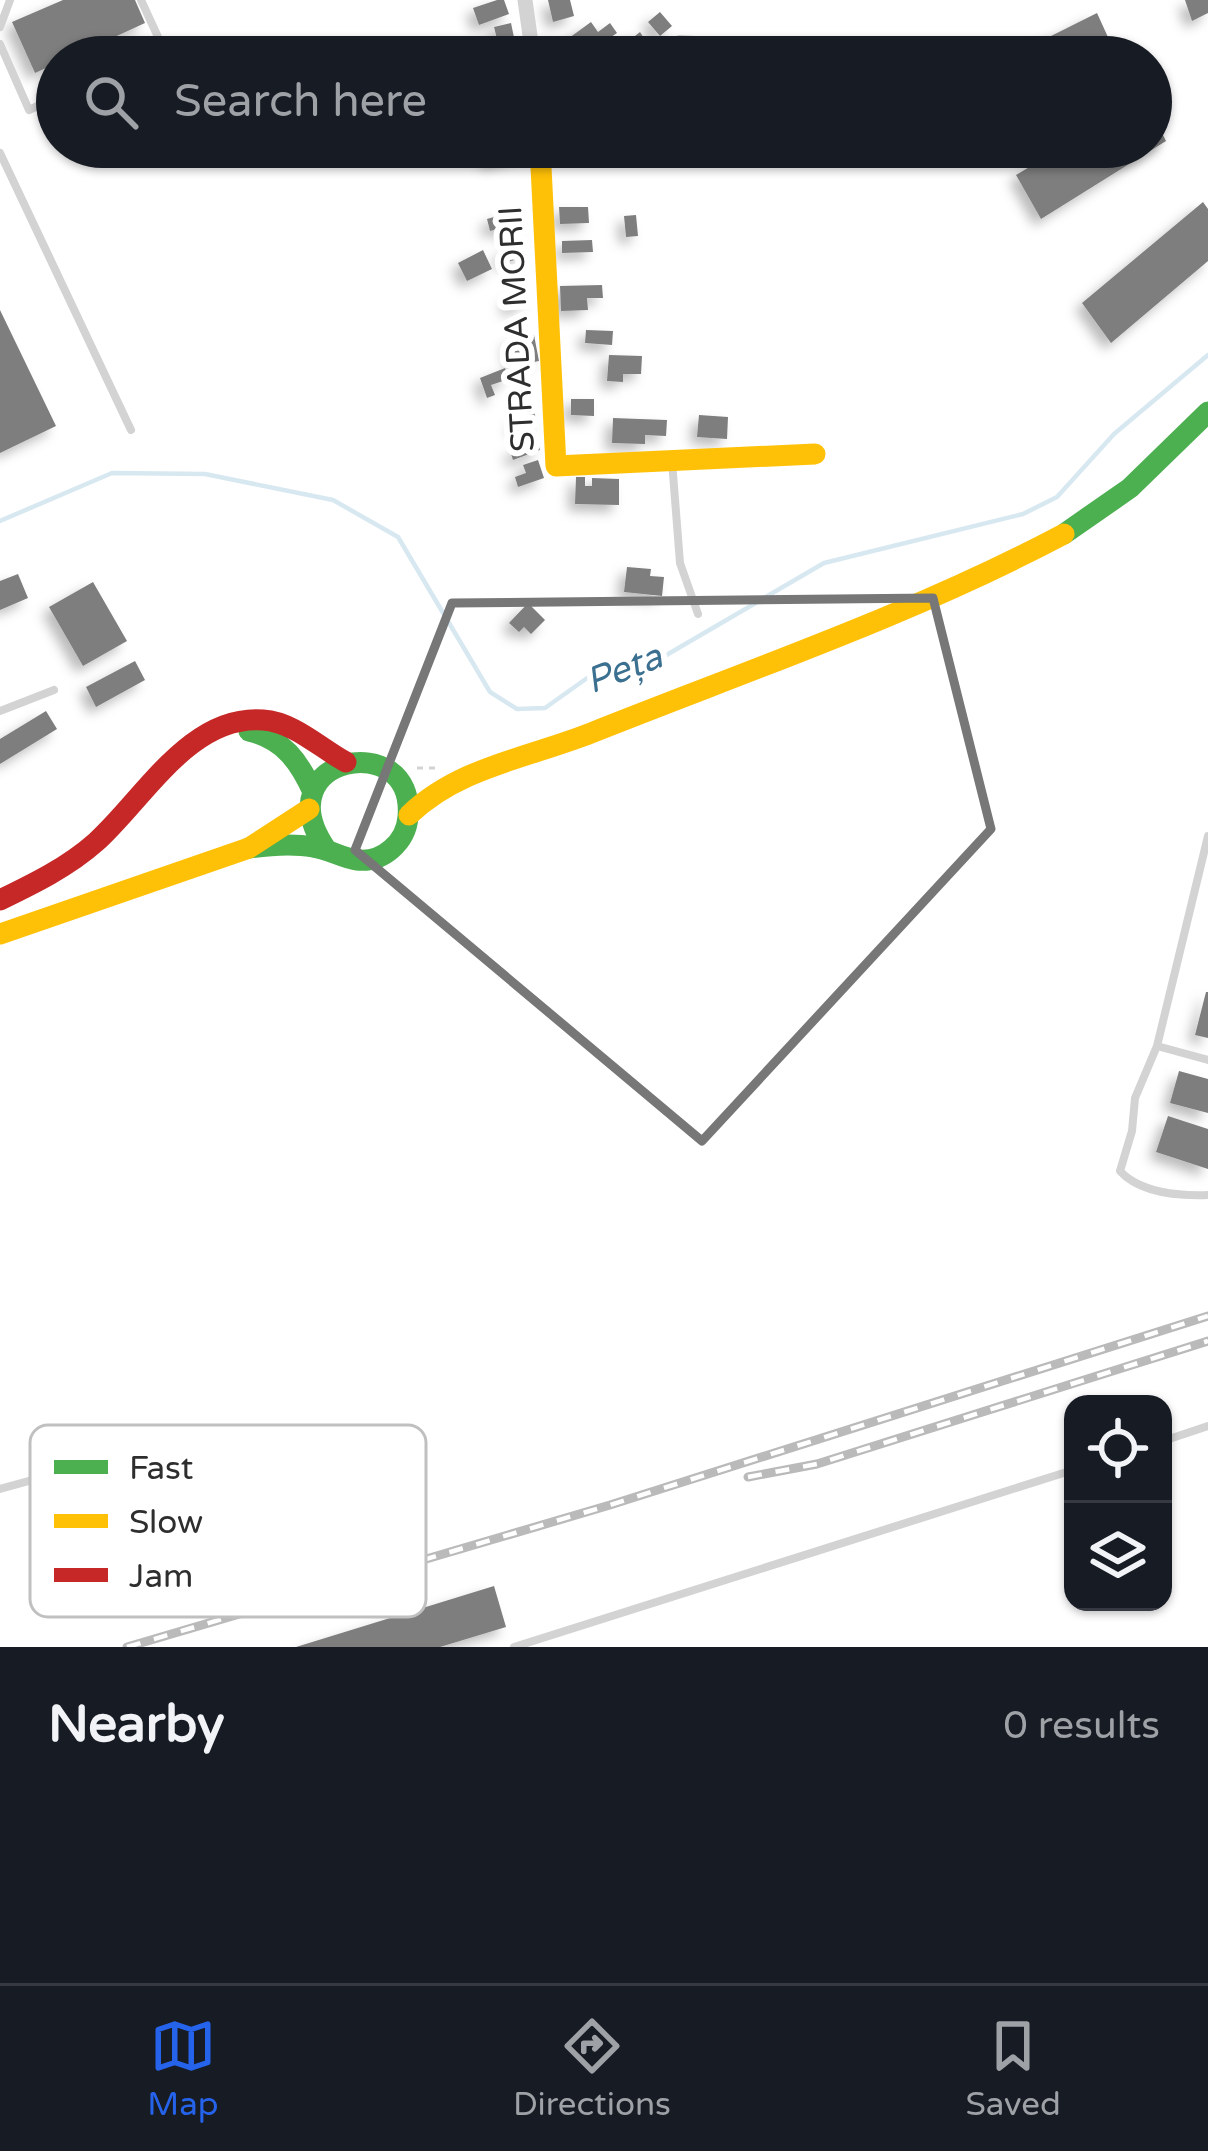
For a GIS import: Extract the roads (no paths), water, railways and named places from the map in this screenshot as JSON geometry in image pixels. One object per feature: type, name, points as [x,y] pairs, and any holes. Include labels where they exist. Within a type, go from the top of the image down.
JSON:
[{"type":"main road","name":"STRADA MORII","points":[[541,168],[556,466],[814,454]]},
{"type":"main road","points":[[0,900],[50,875],[95,843],[183,753],[209,733],[247,719],[278,723],[346,762],[376,763],[405,774],[452,773],[572,741],[992,572],[1065,533],[1130,488],[1208,412]]},
{"type":"main road","points":[[209,733],[248,731],[275,740],[297,759],[311,800],[311,827],[326,849],[341,858],[375,859],[400,841],[409,815],[405,774]]},
{"type":"main road","points":[[249,848],[311,800],[320,778],[346,762]]},
{"type":"main road","points":[[409,815],[452,773]]},
{"type":"main road","points":[[0,934],[249,848],[326,849]]},
{"type":"street","points":[[525,0],[530,36]]},
{"type":"lane","points":[[0,28],[10,0]]},
{"type":"lane","points":[[141,0],[158,36]]},
{"type":"lane","points":[[0,44],[28,110],[36,107]]},
{"type":"lane","points":[[0,153],[131,430]]},
{"type":"lane","points":[[672,460],[680,563],[698,614]]},
{"type":"lane","points":[[0,711],[54,690]]},
{"type":"lane","points":[[1208,836],[1157,1046],[1135,1098],[1132,1131],[1120,1171],[1130,1181],[1152,1188],[1182,1196],[1208,1196]]},
{"type":"lane","points":[[1157,1046],[1208,1060]]},
{"type":"lane","points":[[1172,1438],[1208,1426]]},
{"type":"lane","points":[[514,1647],[1064,1473]]},
{"type":"lane","points":[[0,1489],[30,1481]]},
{"type":"waterway","name":"Peța","points":[[0,521],[112,473],[205,474],[333,500],[398,537],[490,692],[517,709],[545,708],[590,676],[663,657],[824,563],[1023,514],[1057,497],[1114,434],[1208,355]]},
{"type":"railway","points":[[426,1559],[1208,1316]]},
{"type":"railway","points":[[748,1477],[817,1464],[1208,1341]]},
{"type":"railway","points":[[127,1647],[229,1617]]}]
